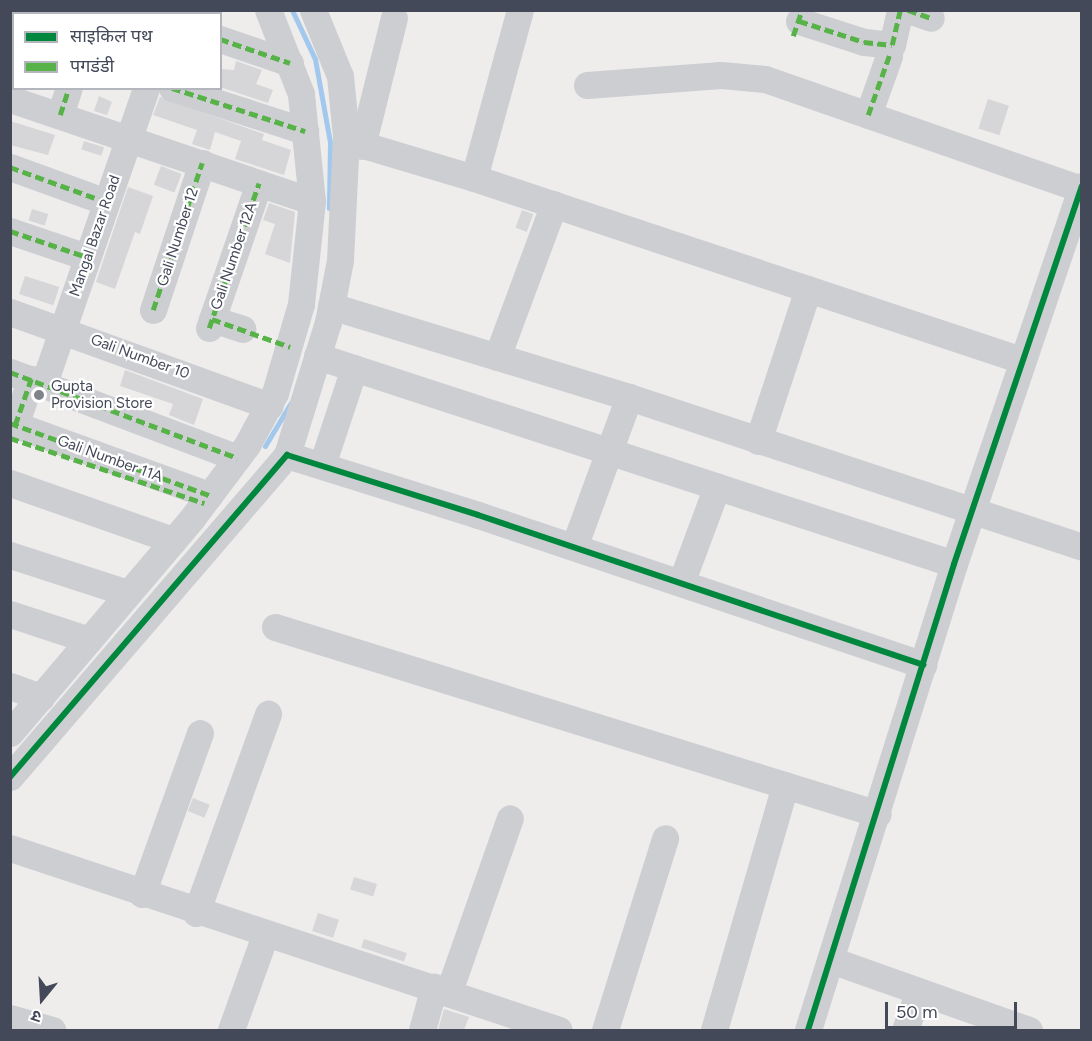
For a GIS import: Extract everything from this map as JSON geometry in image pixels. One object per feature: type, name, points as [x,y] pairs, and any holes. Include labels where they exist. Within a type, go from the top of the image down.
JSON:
[{"type":"street","points":[[10,733],[206,499],[237,458],[269,406],[301,304],[312,201],[301,94],[270,15],[246,10]]},
{"type":"street","points":[[312,10],[340,76],[354,141]]},
{"type":"street","points":[[474,177],[520,10]]},
{"type":"street","points":[[798,23],[864,42],[892,45],[900,10]]},
{"type":"street","points":[[10,777],[287,455],[331,306],[340,260],[354,141],[394,18]]},
{"type":"street","points":[[222,40],[290,63]]},
{"type":"street","points":[[868,115],[889,56]]},
{"type":"street","points":[[587,85],[721,75],[765,79],[1081,188],[1021,360],[954,564],[878,814],[808,1030]]},
{"type":"street","points":[[60,115],[68,90]]},
{"type":"street","name":"Mangal Bazar Road","points":[[12,428],[28,378],[62,330],[145,90]]},
{"type":"street","points":[[178,90],[305,131]]},
{"type":"street","points":[[10,99],[312,201]]},
{"type":"street","points":[[354,141],[474,177],[1021,360]]},
{"type":"street","name":"Gali Number 12","points":[[153,310],[202,163]]},
{"type":"street","points":[[10,167],[106,202]]},
{"type":"street","name":"Gali Number 12A","points":[[242,329],[210,323],[259,183]]},
{"type":"street","points":[[497,357],[554,204]]},
{"type":"street","points":[[10,231],[87,258]]},
{"type":"street","points":[[758,441],[808,289]]},
{"type":"street","points":[[331,306],[629,397],[1082,547]]},
{"type":"street","name":"Gali Number 10","points":[[10,312],[269,406]]},
{"type":"street","points":[[317,356],[954,564]]},
{"type":"street","points":[[322,465],[354,368]]},
{"type":"street","points":[[28,378],[237,458]]},
{"type":"street","points":[[574,547],[629,397]]},
{"type":"street","name":"Gali Number 11A","points":[[12,428],[206,499]]},
{"type":"street","points":[[287,455],[574,547],[923,665]]},
{"type":"street","points":[[10,483],[173,540]]},
{"type":"street","points":[[681,583],[717,486]]},
{"type":"street","points":[[10,555],[128,593]]},
{"type":"street","points":[[10,614],[89,640]]},
{"type":"street","points":[[275,627],[878,814]]},
{"type":"street","points":[[10,686],[41,697]]},
{"type":"street","points":[[195,913],[268,714]]},
{"type":"street","points":[[142,894],[200,733]]},
{"type":"street","points":[[714,1030],[785,785]]},
{"type":"street","points":[[422,1030],[441,989],[510,818]]},
{"type":"street","points":[[605,1030],[665,838]]},
{"type":"street","points":[[10,848],[195,913],[441,989],[496,1019],[552,1029]]},
{"type":"street","points":[[231,1030],[265,935]]},
{"type":"street","points":[[831,960],[919,991],[977,1022],[1029,1030]]},
{"type":"street","points":[[905,1030],[919,991]]},
{"type":"street","points":[[10,1018],[52,1030]]},
{"type":"building","points":[[236,61],[262,70],[256,84],[273,90],[268,103],[222,88],[222,69],[234,70]]},
{"type":"building","points":[[99,96],[112,102],[107,115],[94,111]]},
{"type":"building","points":[[160,97],[264,134],[262,140],[291,150],[284,175],[235,159],[241,141],[215,132],[210,150],[192,144],[197,130],[153,115]]},
{"type":"building","points":[[988,99],[1009,106],[999,135],[978,128]]},
{"type":"building","points":[[10,121],[55,135],[48,155],[10,145]]},
{"type":"building","points":[[84,141],[104,147],[101,156],[81,150]]},
{"type":"building","points":[[161,166],[182,174],[174,193],[154,185]]},
{"type":"building","points":[[128,187],[153,196],[140,234],[135,232],[115,289],[96,282]]},
{"type":"building","points":[[269,203],[295,212],[290,263],[265,254],[275,224],[263,220]]},
{"type":"building","points":[[32,209],[48,214],[45,225],[28,220]]},
{"type":"building","points":[[522,210],[533,214],[527,232],[516,228]]},
{"type":"building","points":[[25,276],[59,287],[53,305],[19,294]]},
{"type":"building","points":[[125,370],[203,399],[194,425],[169,415],[173,404],[120,386]]},
{"type":"building","points":[[193,798],[210,805],[204,818],[188,811]]},
{"type":"building","points":[[354,877],[377,884],[373,896],[350,889]]},
{"type":"building","points":[[318,913],[339,920],[333,938],[312,931]]},
{"type":"building","points":[[364,939],[407,953],[404,961],[361,948]]},
{"type":"building","points":[[444,1009],[469,1017],[464,1030],[438,1030]]},
{"type":"waterway","points":[[292,10],[315,59],[330,142],[329,208]]},
{"type":"waterway","points":[[265,446],[290,404]]},
{"type":"marked path","points":[[793,36],[802,10]]},
{"type":"marked path","points":[[799,21],[864,42],[892,45],[900,10]]},
{"type":"marked path","points":[[908,10],[931,18]]},
{"type":"marked path","points":[[222,40],[290,63]]},
{"type":"marked path","points":[[868,115],[889,56]]},
{"type":"marked path","points":[[10,87],[12,82]]},
{"type":"marked path","points":[[60,115],[68,90]]},
{"type":"marked path","points":[[178,90],[305,131]]},
{"type":"marked path","points":[[153,310],[202,163]]},
{"type":"marked path","points":[[10,167],[106,202]]},
{"type":"marked path","points":[[209,328],[259,183]]},
{"type":"marked path","points":[[10,231],[87,257]]},
{"type":"marked path","points":[[212,319],[290,347]]},
{"type":"marked path","points":[[10,372],[237,458]]},
{"type":"marked path","points":[[15,425],[31,379]]},
{"type":"marked path","points":[[10,423],[209,495]]},
{"type":"marked path","points":[[10,438],[204,503]]},
{"type":"cycle path","points":[[808,1030],[954,564],[1082,186]]},
{"type":"cycle path","points":[[10,777],[287,455],[478,515],[923,665]]},
{"type":"place","name":"Gupta Provision Store","points":[[39,395]]}]
